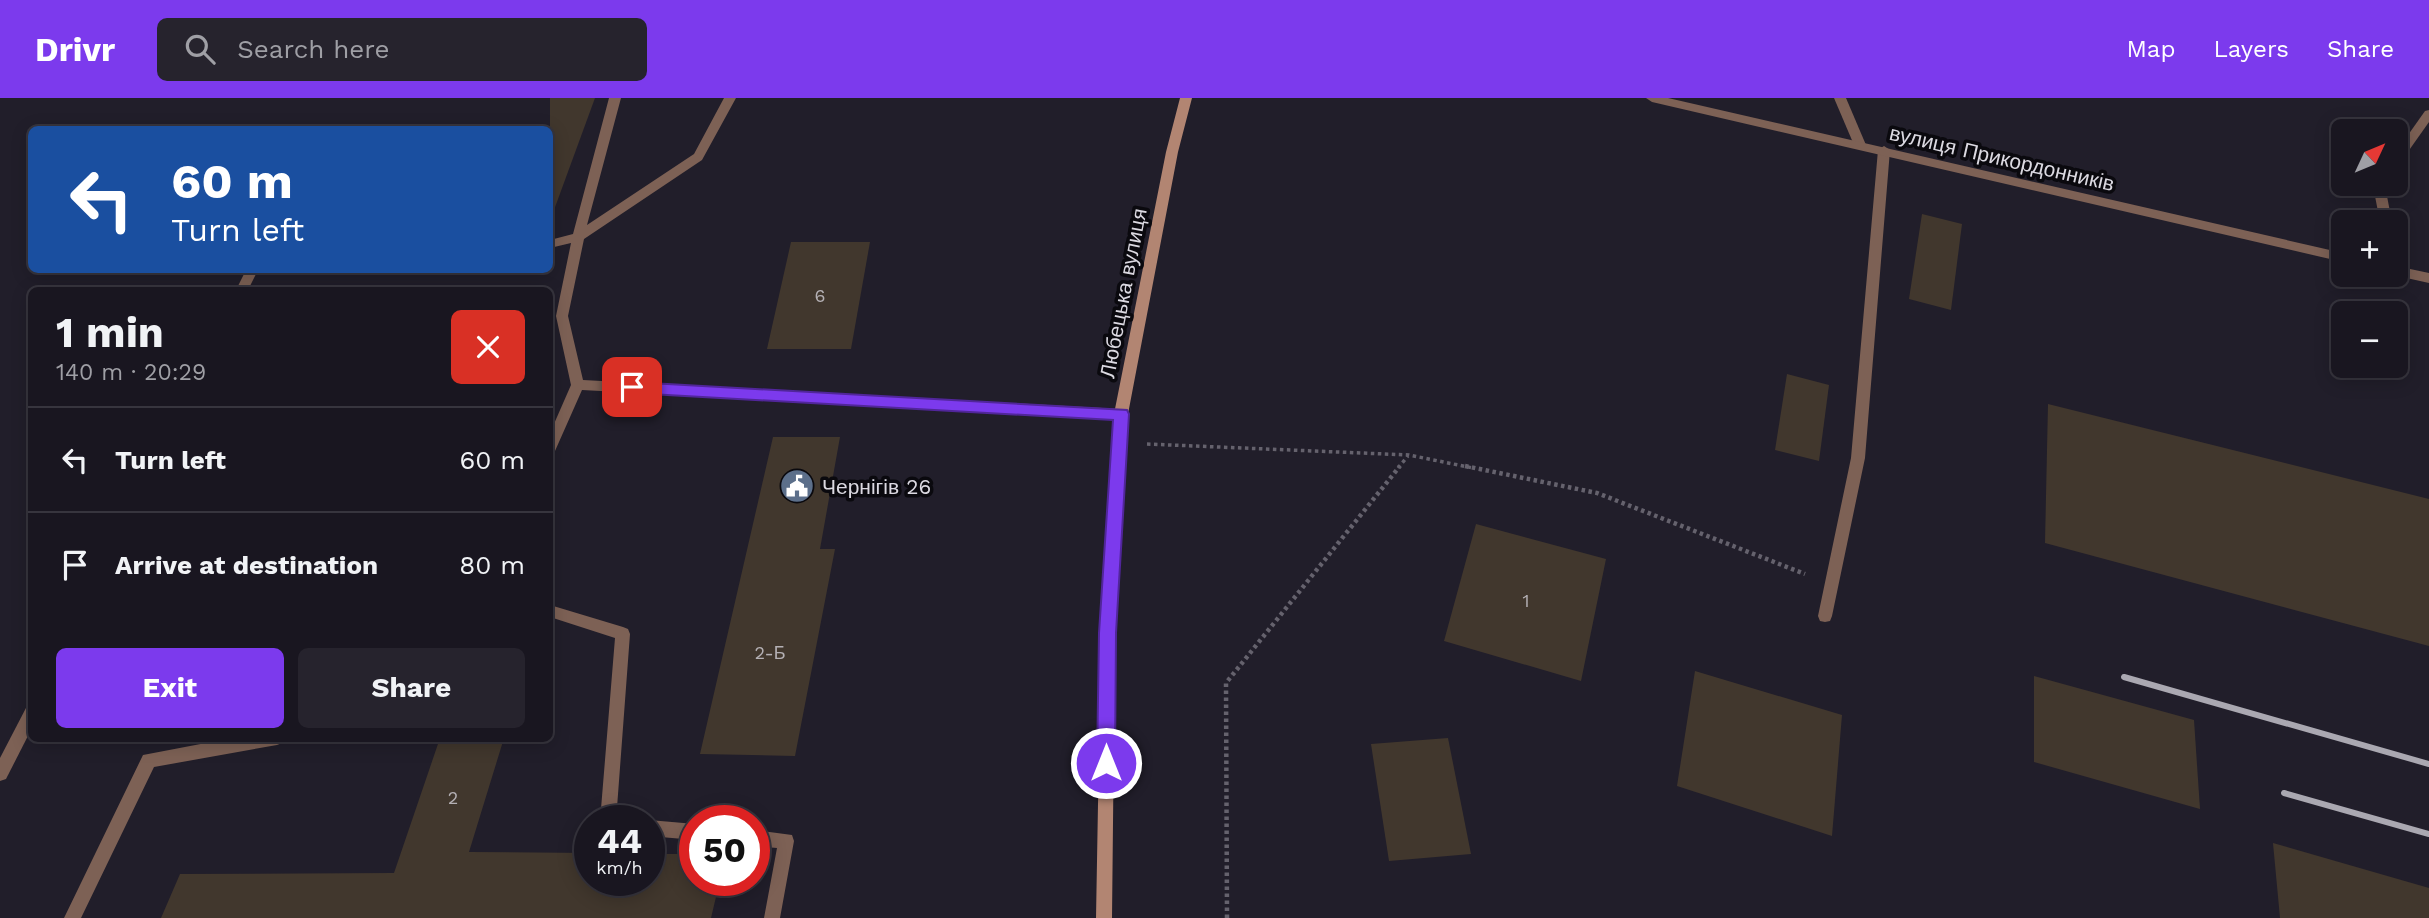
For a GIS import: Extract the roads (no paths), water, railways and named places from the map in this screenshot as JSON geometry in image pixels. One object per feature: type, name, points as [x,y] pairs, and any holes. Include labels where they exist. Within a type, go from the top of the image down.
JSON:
[{"type":"main road","name":"Любецька вулиця","points":[[1104,918],[1108,633],[1121,414],[1172,152],[1186,98]]},
{"type":"street","points":[[553,440],[578,385],[562,316],[578,237],[615,98]]},
{"type":"street","points":[[553,243],[578,237],[698,157],[730,98]]},
{"type":"street","name":"вулиця Прикордонників","points":[[1652,98],[2331,255]]},
{"type":"street","points":[[1840,98],[1860,145]]},
{"type":"street","points":[[2408,143],[2429,114]]},
{"type":"street","points":[[1825,615],[1858,458],[1884,150]]},
{"type":"street","points":[[2408,274],[2429,278]]},
{"type":"street","points":[[578,385],[1121,414]]},
{"type":"street","points":[[553,612],[623,634],[609,805]]},
{"type":"street","points":[[0,774],[28,719]]},
{"type":"street","points":[[72,918],[149,760],[254,742]]},
{"type":"street","points":[[770,840],[786,841],[772,918]]},
{"type":"railway","points":[[2124,677],[2429,764]]},
{"type":"railway","points":[[2284,793],[2429,834]]},
{"type":"place","name":"Чернігів 26","points":[[797,486]]}]
